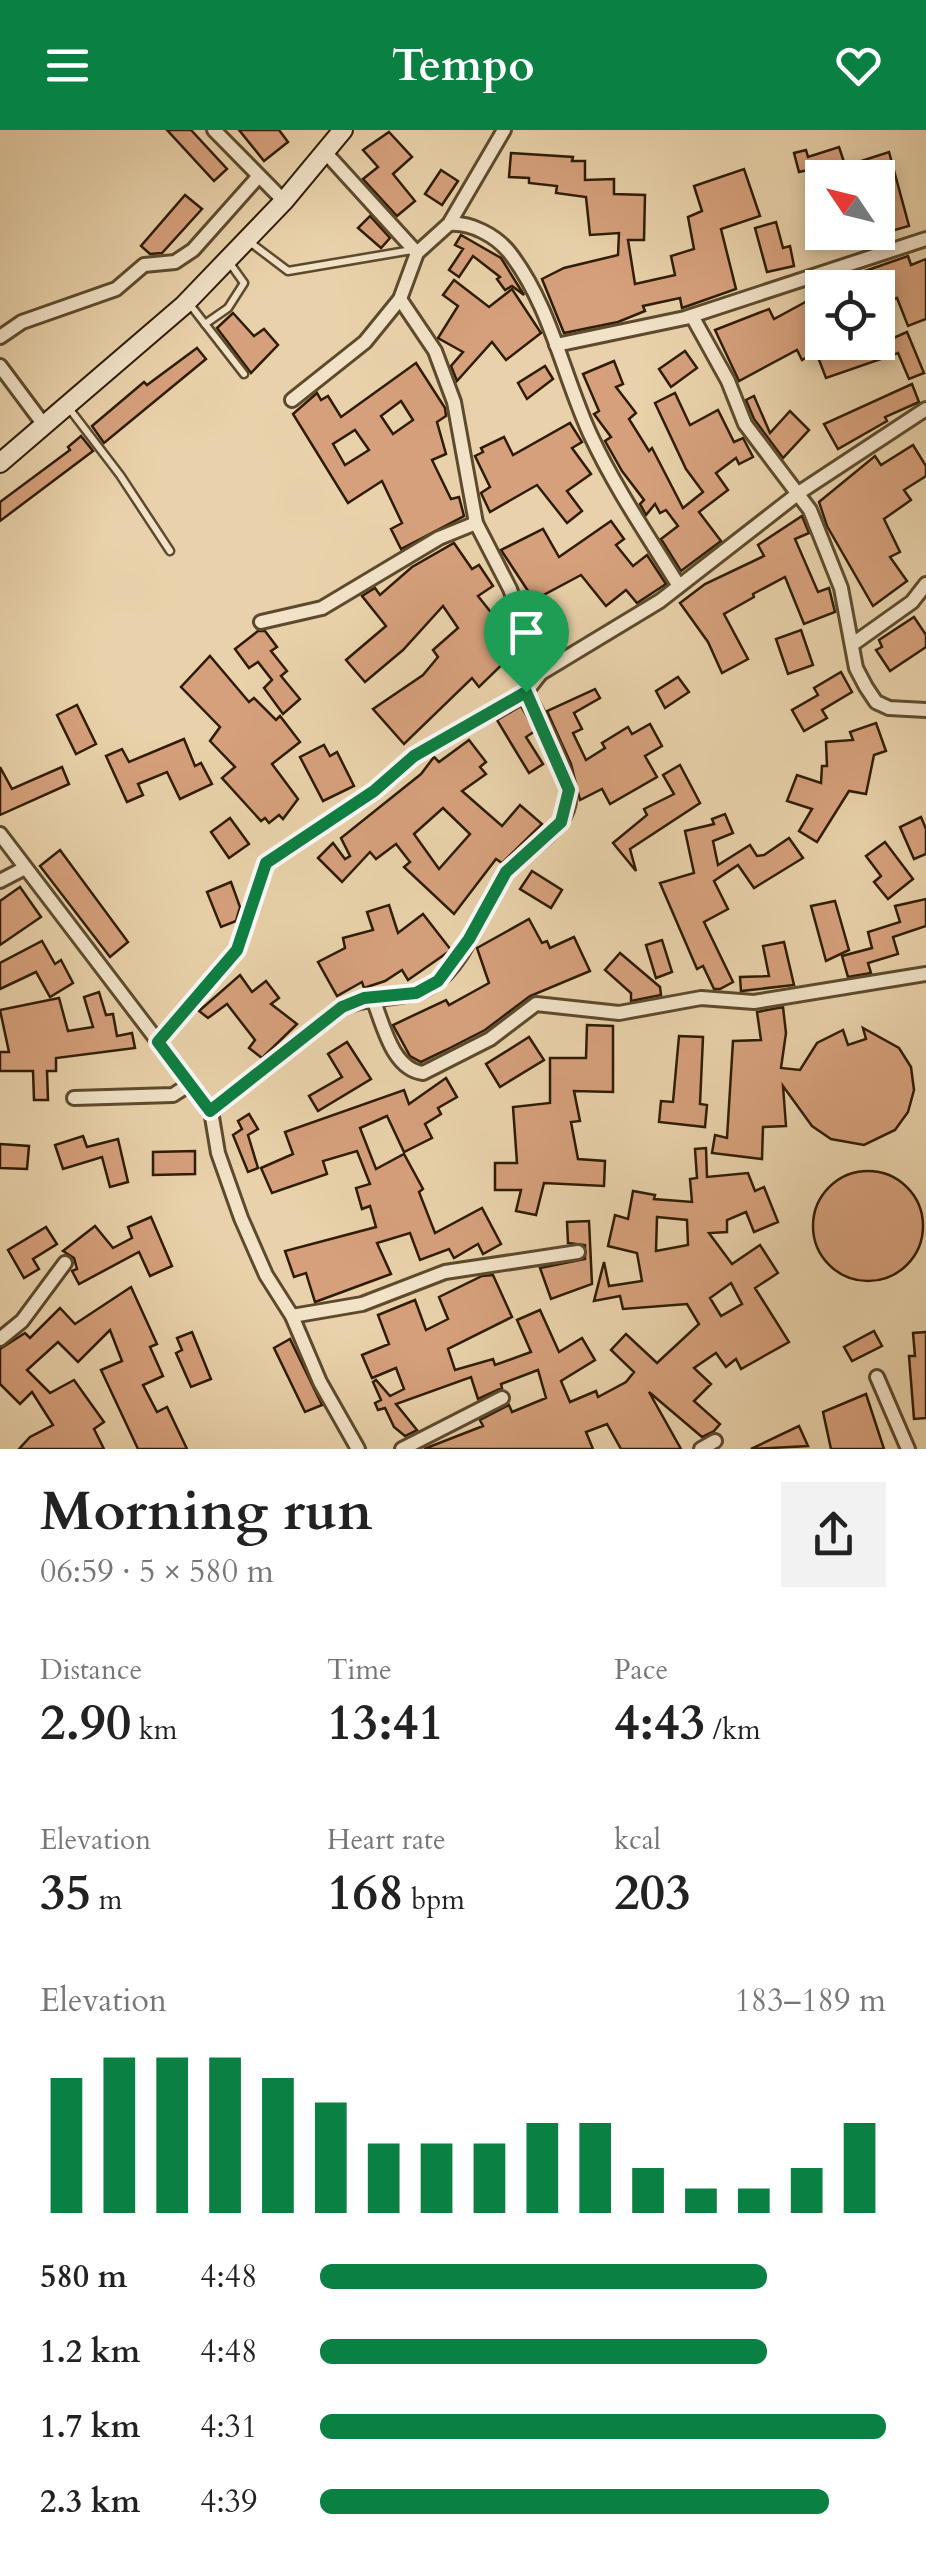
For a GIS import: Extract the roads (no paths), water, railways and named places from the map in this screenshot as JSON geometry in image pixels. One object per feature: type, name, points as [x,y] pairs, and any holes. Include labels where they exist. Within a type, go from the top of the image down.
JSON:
[{"type":"main road","points":[[0,463],[187,301],[284,202],[343,130]]},
{"type":"street","points":[[214,130],[284,202]]},
{"type":"street","points":[[292,400],[365,342],[400,299],[416,251],[449,224],[504,130]]},
{"type":"street","points":[[325,152],[416,251]]},
{"type":"street","points":[[0,336],[22,322],[116,289],[144,264],[175,262],[193,250],[258,177]]},
{"type":"street","points":[[449,224],[476,229],[507,249],[556,345],[602,458],[678,586]]},
{"type":"street","points":[[556,345],[692,316],[926,239]]},
{"type":"street","points":[[400,299],[434,351],[454,402],[476,523],[510,589],[541,672]]},
{"type":"street","points":[[692,316],[720,364],[745,424],[800,492],[841,588],[856,668],[876,702],[889,708],[926,710]]},
{"type":"street","points":[[0,366],[44,425]]},
{"type":"street","points":[[158,1042],[237,950],[266,863],[374,791],[414,756],[526,692],[541,672],[678,586],[800,492],[926,409]]},
{"type":"street","points":[[261,622],[322,608],[440,538],[476,523]]},
{"type":"street","points":[[853,644],[912,602],[926,584]]},
{"type":"street","points":[[210,1111],[342,1007],[372,997],[416,993],[438,981],[469,939],[506,872],[561,822],[569,790],[526,692]]},
{"type":"street","points":[[0,834],[210,1111],[218,1153],[241,1218],[266,1274],[292,1316],[320,1382],[358,1449]]},
{"type":"street","points":[[0,881],[25,868]]},
{"type":"street","points":[[372,997],[395,1053],[410,1069],[423,1073],[490,1038],[536,1004],[619,1013],[701,998],[754,1002],[926,974]]},
{"type":"street","points":[[74,1098],[172,1095],[190,1084]]},
{"type":"street","points":[[292,1316],[362,1304],[445,1272],[484,1263],[578,1252]]},
{"type":"street","points":[[0,1338],[22,1321],[65,1264]]},
{"type":"street","points":[[877,1377],[908,1449]]},
{"type":"street","points":[[402,1449],[502,1398]]},
{"type":"street","points":[[701,1449],[714,1441]]},
{"type":"lane","points":[[246,240],[288,271],[416,251]]},
{"type":"lane","points":[[205,324],[228,308],[244,283],[227,259]]},
{"type":"lane","points":[[187,301],[244,374]]},
{"type":"lane","points":[[68,406],[170,551]]}]
